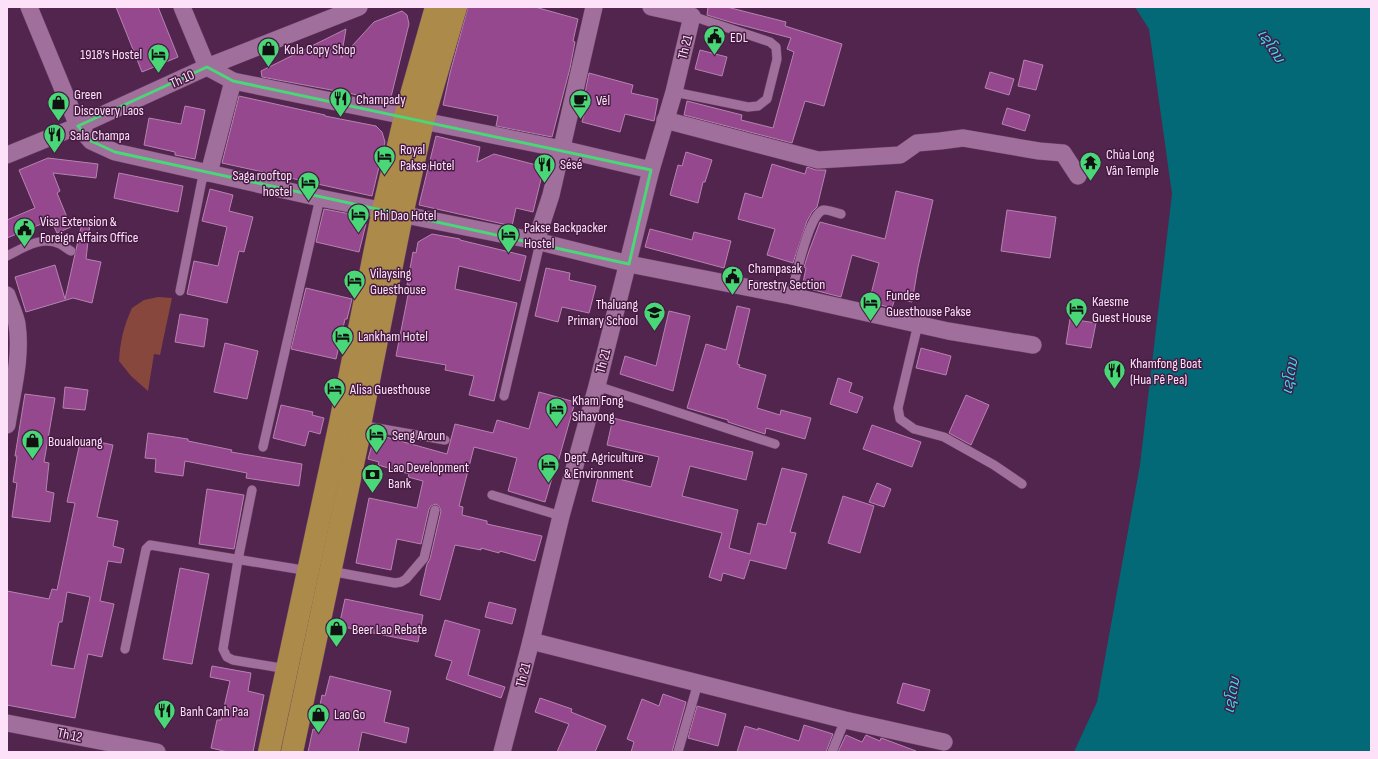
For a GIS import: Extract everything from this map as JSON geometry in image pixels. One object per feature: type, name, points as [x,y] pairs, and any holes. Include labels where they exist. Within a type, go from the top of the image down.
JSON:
[{"type":"highway","points":[[292,752],[321,573],[392,212],[414,119],[436,7]]},
{"type":"highway","points":[[414,119],[456,7]]},
{"type":"highway","points":[[269,752],[287,669],[321,573]]},
{"type":"street","points":[[29,7],[78,126],[91,142],[115,152],[320,198],[538,242],[629,264],[791,296],[948,332],[1033,345]]},
{"type":"street","points":[[182,7],[207,67],[233,81],[562,149],[651,170]]},
{"type":"street","name":"Th 10","points":[[7,155],[78,126],[207,67],[359,7]]},
{"type":"street","points":[[538,242],[562,149],[594,7]]},
{"type":"street","points":[[651,7],[692,16]]},
{"type":"street","name":"Th 21","points":[[502,752],[531,642],[561,516],[629,264],[651,170],[674,92],[692,16]]},
{"type":"street","points":[[208,173],[233,81]]},
{"type":"street","points":[[665,120],[818,160],[900,155],[917,143],[940,142],[963,138],[1039,151],[1063,153],[1078,176]]},
{"type":"street","points":[[7,295],[16,323],[18,345],[17,368],[7,426]]},
{"type":"street","points":[[531,642],[845,720],[944,742]]},
{"type":"street","name":"Th 12","points":[[7,722],[157,752]]},
{"type":"lane","points":[[674,92],[748,108],[758,106],[767,99],[777,59],[776,47],[770,42],[692,16]]},
{"type":"lane","points":[[180,291],[202,180],[208,173]]},
{"type":"lane","points":[[263,447],[320,198]]},
{"type":"lane","points":[[791,296],[811,223],[821,211],[824,210],[841,214]]},
{"type":"lane","points":[[7,256],[34,243],[48,241],[60,244],[71,251]]},
{"type":"lane","points":[[504,396],[538,242]]},
{"type":"lane","points":[[918,324],[898,408],[900,419],[914,429],[944,437],[994,465],[1022,484]]},
{"type":"lane","points":[[597,386],[775,444]]},
{"type":"lane","points":[[350,424],[445,440]]},
{"type":"lane","points":[[252,490],[238,560],[223,649],[227,657],[233,660],[287,669]]},
{"type":"lane","points":[[492,495],[561,516]]},
{"type":"lane","points":[[125,648],[146,549],[150,545],[170,547],[238,560],[321,573],[395,583],[406,579],[424,558],[435,510]]},
{"type":"lane","points":[[678,752],[698,683]]},
{"type":"lane","points":[[832,752],[845,720]]},
{"type":"highlighted area","points":[[207,67],[233,81],[651,170],[629,264],[115,152],[91,141],[78,126]]},
{"type":"shaded area","points":[[158,297],[172,298],[160,355],[154,354],[148,391],[131,376],[119,361],[121,340],[132,308],[144,300]]},
{"type":"water","name":"ເຊໂດນ","points":[[1135,7],[1371,7],[1371,752],[1074,752],[1097,702],[1140,465],[1172,194],[1149,29]]},
{"type":"building","points":[[116,7],[158,7],[178,57],[142,72]]},
{"type":"building","points":[[468,7],[535,7],[578,19],[573,41],[575,42],[570,68],[552,137],[496,126],[498,116],[443,105]]},
{"type":"building","points":[[708,7],[727,7],[786,22],[785,26],[842,44],[824,106],[805,101],[792,143],[684,115],[687,101],[742,115],[741,120],[773,128],[794,52],[787,49],[791,38],[707,15]]},
{"type":"building","points":[[402,11],[407,15],[409,24],[390,101],[262,77],[261,71],[346,29],[341,58],[374,22]]},
{"type":"building","points":[[700,50],[727,57],[722,76],[695,69]]},
{"type":"building","points":[[1024,60],[1043,65],[1036,90],[1018,86]]},
{"type":"building","points":[[990,72],[1014,79],[1009,95],[985,88]]},
{"type":"building","points":[[589,73],[633,85],[631,93],[658,99],[654,121],[625,114],[620,132],[582,122],[589,94],[585,93]]},
{"type":"building","points":[[239,96],[376,126],[382,132],[385,142],[372,196],[222,163]]},
{"type":"building","points":[[185,106],[205,110],[195,159],[175,155],[175,152],[144,145],[149,118],[181,124]]},
{"type":"building","points":[[1007,108],[1030,115],[1025,131],[1002,124]]},
{"type":"building","points":[[436,136],[480,147],[477,162],[494,154],[544,167],[533,212],[516,208],[512,226],[419,205]]},
{"type":"building","points":[[686,152],[712,160],[705,182],[703,182],[698,203],[670,195],[678,165],[682,166]]},
{"type":"building","points":[[48,158],[98,164],[96,178],[53,173],[60,191],[57,193],[71,227],[57,233],[51,220],[7,238],[7,220],[35,208],[19,170]]},
{"type":"building","points":[[772,164],[805,174],[807,167],[816,170],[826,170],[817,207],[807,221],[793,263],[767,255],[775,229],[738,219],[745,193],[762,198]]},
{"type":"building","points":[[119,173],[183,186],[178,212],[114,198]]},
{"type":"building","points":[[210,189],[233,195],[229,211],[253,217],[244,252],[239,251],[227,303],[187,294],[194,261],[218,266],[227,227],[202,221]]},
{"type":"building","points":[[896,191],[933,200],[912,302],[895,298],[892,308],[869,302],[879,263],[852,255],[841,297],[802,287],[806,268],[804,267],[820,222],[885,239]]},
{"type":"building","points":[[324,209],[361,216],[366,224],[359,252],[316,242]]},
{"type":"building","points":[[1007,210],[1056,217],[1050,258],[1001,251]]},
{"type":"building","points":[[82,223],[90,224],[86,259],[101,262],[92,303],[73,298],[26,312],[15,277],[55,265],[65,299]]},
{"type":"building","points":[[650,229],[692,240],[694,232],[731,241],[724,268],[645,247]]},
{"type":"building","points":[[432,234],[460,239],[526,256],[520,281],[459,266],[455,289],[517,303],[494,401],[469,395],[474,376],[445,370],[446,365],[396,356],[410,285],[407,285],[413,252],[416,253],[418,242]]},
{"type":"building","points":[[546,268],[570,273],[569,280],[596,286],[589,313],[562,307],[558,322],[535,316]]},
{"type":"building","points":[[306,288],[352,299],[347,319],[345,319],[336,359],[291,349]]},
{"type":"building","points":[[737,306],[750,309],[737,364],[740,365],[739,367],[766,375],[757,408],[780,415],[781,410],[811,418],[805,439],[766,428],[765,434],[728,422],[728,420],[687,408],[706,344],[726,350]]},
{"type":"building","points":[[669,311],[690,316],[673,391],[620,374],[625,356],[656,366]]},
{"type":"building","points":[[180,314],[208,319],[204,347],[175,342]]},
{"type":"building","points":[[1070,319],[1096,323],[1091,348],[1066,344]]},
{"type":"building","points":[[225,343],[258,351],[247,399],[214,392]]},
{"type":"building","points":[[921,348],[951,356],[946,375],[916,368]]},
{"type":"building","points":[[838,378],[852,383],[849,392],[863,397],[857,413],[830,404]]},
{"type":"building","points":[[65,387],[88,390],[85,410],[63,408]]},
{"type":"building","points":[[539,392],[575,402],[545,502],[508,491],[517,458],[474,447],[459,506],[463,507],[462,515],[487,521],[487,524],[542,536],[535,561],[500,551],[499,553],[481,548],[481,550],[455,545],[440,600],[420,595],[441,511],[439,506],[436,504],[431,506],[429,509],[421,544],[397,539],[391,570],[356,563],[369,498],[417,508],[423,481],[408,477],[409,474],[378,465],[379,462],[368,459],[375,434],[447,454],[455,424],[493,433],[497,420],[529,429]]},
{"type":"building","points":[[25,394],[55,398],[44,462],[49,463],[46,491],[54,493],[50,522],[12,517],[17,483],[13,482],[17,456],[15,456]]},
{"type":"building","points":[[966,395],[989,405],[971,445],[949,433]]},
{"type":"building","points":[[281,405],[313,412],[312,415],[324,418],[320,434],[309,431],[305,446],[273,438]]},
{"type":"building","points":[[613,418],[753,452],[746,480],[690,466],[682,496],[738,510],[729,548],[750,554],[758,523],[766,525],[782,468],[807,474],[790,532],[796,533],[786,569],[750,560],[744,579],[723,573],[721,581],[709,577],[722,533],[592,501],[599,474],[651,487],[659,457],[607,445]]},
{"type":"building","points":[[872,425],[921,442],[912,467],[863,449]]},
{"type":"building","points":[[148,433],[188,439],[188,441],[232,450],[231,452],[302,464],[299,486],[246,478],[247,473],[185,461],[183,476],[155,472],[156,459],[145,458]]},
{"type":"building","points":[[81,438],[113,445],[97,517],[118,521],[113,546],[124,549],[121,563],[108,561],[100,601],[114,604],[102,657],[88,654],[75,718],[7,705],[7,591],[49,599],[52,589],[57,590],[75,503],[67,502]],"holes":[[[67,592],[90,597],[74,669],[51,665],[59,622],[62,622]]]},
{"type":"building","points":[[877,483],[891,489],[884,507],[869,502]]},
{"type":"building","points":[[207,489],[244,495],[234,549],[199,544]]},
{"type":"building","points":[[843,496],[874,506],[860,553],[828,543]]},
{"type":"building","points":[[180,568],[209,574],[192,664],[163,659]]},
{"type":"building","points":[[345,599],[423,615],[418,642],[339,626]]},
{"type":"building","points":[[489,602],[516,609],[512,624],[485,617]]},
{"type":"building","points":[[445,620],[480,630],[468,675],[505,687],[501,698],[446,679],[452,661],[435,656]]},
{"type":"building","points":[[212,666],[251,673],[248,691],[264,695],[253,752],[228,752],[211,748],[217,720],[221,720],[230,681],[210,677]]},
{"type":"building","points":[[330,676],[391,691],[384,722],[409,728],[406,743],[362,732],[358,752],[308,752],[313,729],[315,730],[322,695],[325,696]]},
{"type":"building","points":[[903,683],[930,690],[924,711],[897,703]]},
{"type":"building","points":[[663,694],[686,702],[672,752],[631,752],[634,742],[627,739],[642,699],[659,706]]},
{"type":"building","points":[[540,698],[572,709],[571,712],[606,726],[595,752],[557,752],[569,724],[535,712]]},
{"type":"building","points":[[697,706],[726,714],[718,746],[688,738]]},
{"type":"building","points":[[804,725],[833,734],[826,752],[737,752],[745,726],[758,730],[758,728],[799,741]]},
{"type":"building","points":[[846,735],[862,742],[866,735],[880,741],[881,738],[916,752],[838,752]]},
{"type":"place","name":"EDL","points":[[714,56]]},
{"type":"place","name":"Kola Copy Shop","points":[[269,68]]},
{"type":"place","name":"1918’s Hostel","points":[[158,74]]},
{"type":"place","name":"Champady","points":[[340,118]]},
{"type":"place","name":"Vēl","points":[[580,120]]},
{"type":"place","name":"Green Discovery Laos","points":[[59,122]]},
{"type":"place","name":"Sala Champa","points":[[54,154]]},
{"type":"place","name":"Royal Pakse Hotel","points":[[384,176]]},
{"type":"place","name":"Chùa Long Vân Temple","points":[[1091,182]]},
{"type":"place","name":"Sésé","points":[[544,184]]},
{"type":"place","name":"Saga rooftop hostel","points":[[308,202]]},
{"type":"place","name":"Phi Dao Hotel","points":[[359,234]]},
{"type":"place","name":"Visa Extension & Foreign Affairs Office","points":[[25,248]]},
{"type":"place","name":"Pakse Backpacker Hostel","points":[[508,254]]},
{"type":"place","name":"Champasak Forestry Section","points":[[732,296]]},
{"type":"place","name":"Vilaysing Guesthouse","points":[[355,300]]},
{"type":"place","name":"Fundee Guesthouse Pakse","points":[[870,322]]},
{"type":"place","name":"Kaesme Guest House","points":[[1076,328]]},
{"type":"place","name":"Thaluang Primary School","points":[[654,332]]},
{"type":"place","name":"Lankham Hotel","points":[[342,356]]},
{"type":"place","name":"Khamfong Boat (Hua Pê Pea)","points":[[1115,390]]},
{"type":"place","name":"Alisa Guesthouse","points":[[334,408]]},
{"type":"place","name":"Kham Fong Sihavong","points":[[556,428]]},
{"type":"place","name":"Seng Aroun","points":[[377,454]]},
{"type":"place","name":"Boualouang","points":[[32,460]]},
{"type":"place","name":"Dept. Agriculture & Environment","points":[[548,484]]},
{"type":"place","name":"Lao Development Bank","points":[[373,494]]},
{"type":"place","name":"Beer Lao Rebate","points":[[336,648]]},
{"type":"place","name":"Banh Canh Paa","points":[[165,730]]},
{"type":"place","name":"Lao Go","points":[[319,734]]}]
